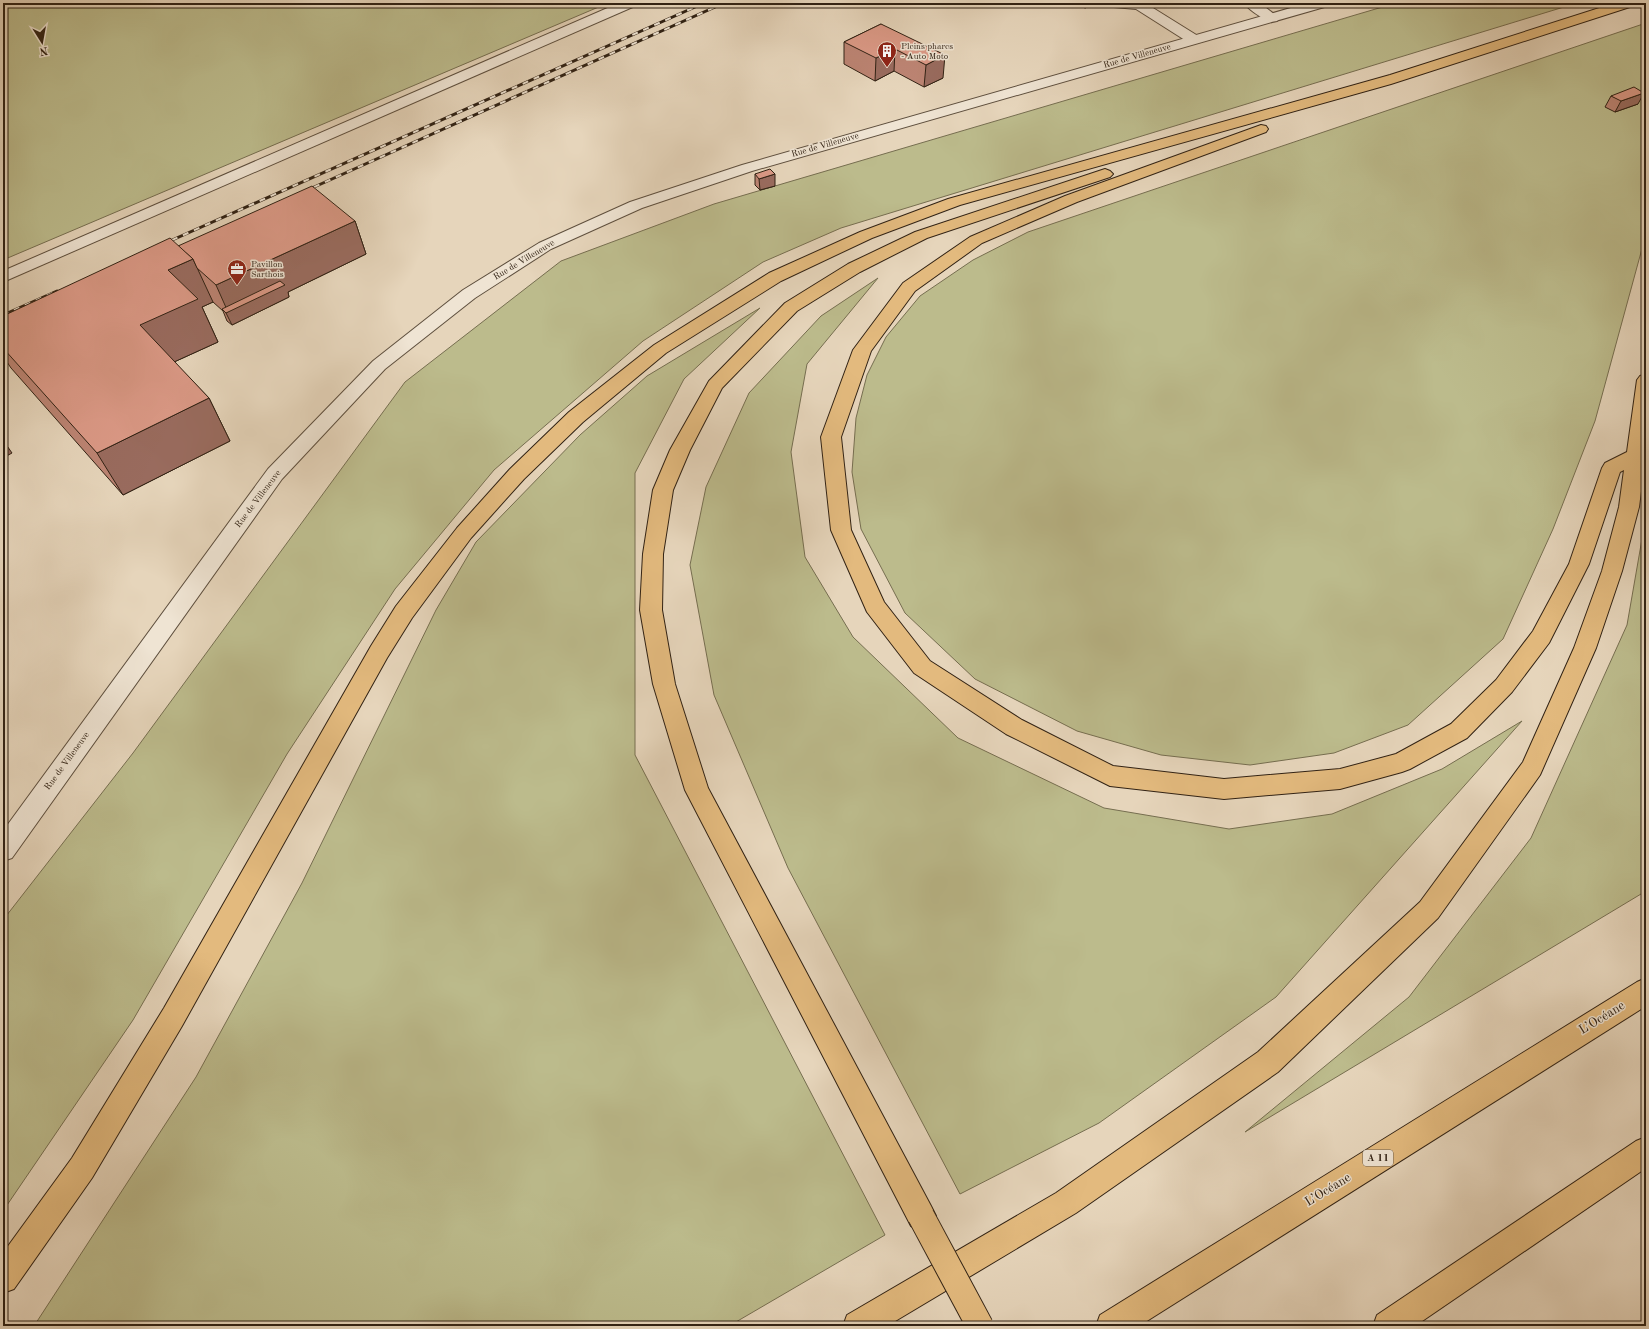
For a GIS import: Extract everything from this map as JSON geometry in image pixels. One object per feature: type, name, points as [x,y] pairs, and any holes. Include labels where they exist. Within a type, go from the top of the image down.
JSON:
[{"type":"highway","points":[[980,1326],[697,790],[664,684],[651,610],[652,554],[663,490],[680,450],[715,385],[791,307],[854,268],[921,235],[1628,3]]},
{"type":"highway","points":[[1399,77],[1058,204],[976,240],[909,287],[862,350],[831,437],[841,530],[875,606],[922,667],[1014,728],[1110,776],[1224,789],[1340,779],[1402,762],[1459,731],[1504,686],[1541,637],[1579,564],[1612,468],[1634,457]]},
{"type":"highway","points":[[3,1278],[82,1168],[170,1023],[285,817],[375,659],[404,612],[464,533],[517,474],[576,417],[660,349],[775,277],[866,235],[962,200],[1399,77]]},
{"type":"highway","points":[[858,1326],[1066,1203],[1268,1062],[1429,910],[1532,768],[1585,648],[1612,571],[1629,507],[1634,457],[1646,380]]},
{"type":"highway","name":"L’Océane","points":[[1111,1326],[1646,991]]},
{"type":"highway","points":[[1388,1326],[1646,1151]]},
{"type":"street","points":[[3,277],[630,3]]},
{"type":"street","points":[[1108,3],[1138,4],[1193,39]]},
{"type":"street","points":[[1251,3],[1272,18]]},
{"type":"street","name":"Rue de Villeneuve","points":[[3,850],[275,474],[379,365],[468,294],[545,246],[636,205],[747,168],[1323,3]]},
{"type":"shaded area","points":[[3,3],[608,3],[3,260]]},
{"type":"shaded area","points":[[1396,3],[1577,3],[841,228],[763,262],[643,341],[494,470],[395,589],[287,754],[133,1020],[3,1211],[3,920],[133,753],[405,382],[561,261],[714,204]]},
{"type":"shaded area","points":[[1646,23],[1646,234],[1595,421],[1553,529],[1503,639],[1408,725],[1334,753],[1250,765],[1161,755],[1077,731],[975,679],[905,613],[861,529],[852,472],[856,418],[867,375],[886,337],[920,296],[973,260],[1028,232]]},
{"type":"shaded area","points":[[878,278],[807,364],[791,452],[805,557],[853,637],[958,738],[1104,808],[1229,829],[1332,814],[1442,769],[1522,721],[1276,997],[1099,1123],[960,1194],[788,868],[714,695],[690,565],[706,487],[749,393],[821,316]]},
{"type":"shaded area","points":[[760,308],[684,379],[635,473],[635,755],[885,1235],[729,1326],[34,1326],[196,1077],[302,883],[436,610],[476,542],[580,435],[647,376]]},
{"type":"shaded area","points":[[1646,516],[1646,891],[1245,1132],[1409,997],[1531,838],[1627,625]]},
{"type":"building","points":[[881,24],[945,55],[926,65],[895,49],[876,58],[844,42]]},
{"type":"building","points":[[1634,87],[1644,93],[1621,101],[1611,96]]},
{"type":"building","points":[[770,169],[775,174],[759,179],[755,174]]},
{"type":"building","points":[[312,186],[355,221],[216,285],[197,268],[193,259],[178,246]]},
{"type":"building","points":[[170,238],[193,259],[168,270],[198,299],[140,325],[209,398],[97,453],[3,348],[3,316]]},
{"type":"building","points":[[280,281],[285,285],[226,313],[222,309]]},
{"type":"railway","points":[[161,245],[704,3]]},
{"type":"railway","points":[[303,192],[724,3]]},
{"type":"railway","points":[[3,315],[57,291]]},
{"type":"place","name":"Pleins phares - Auto Moto","points":[[887,68]]},
{"type":"place","name":"Pavillon Sarthois","points":[[237,286]]}]
